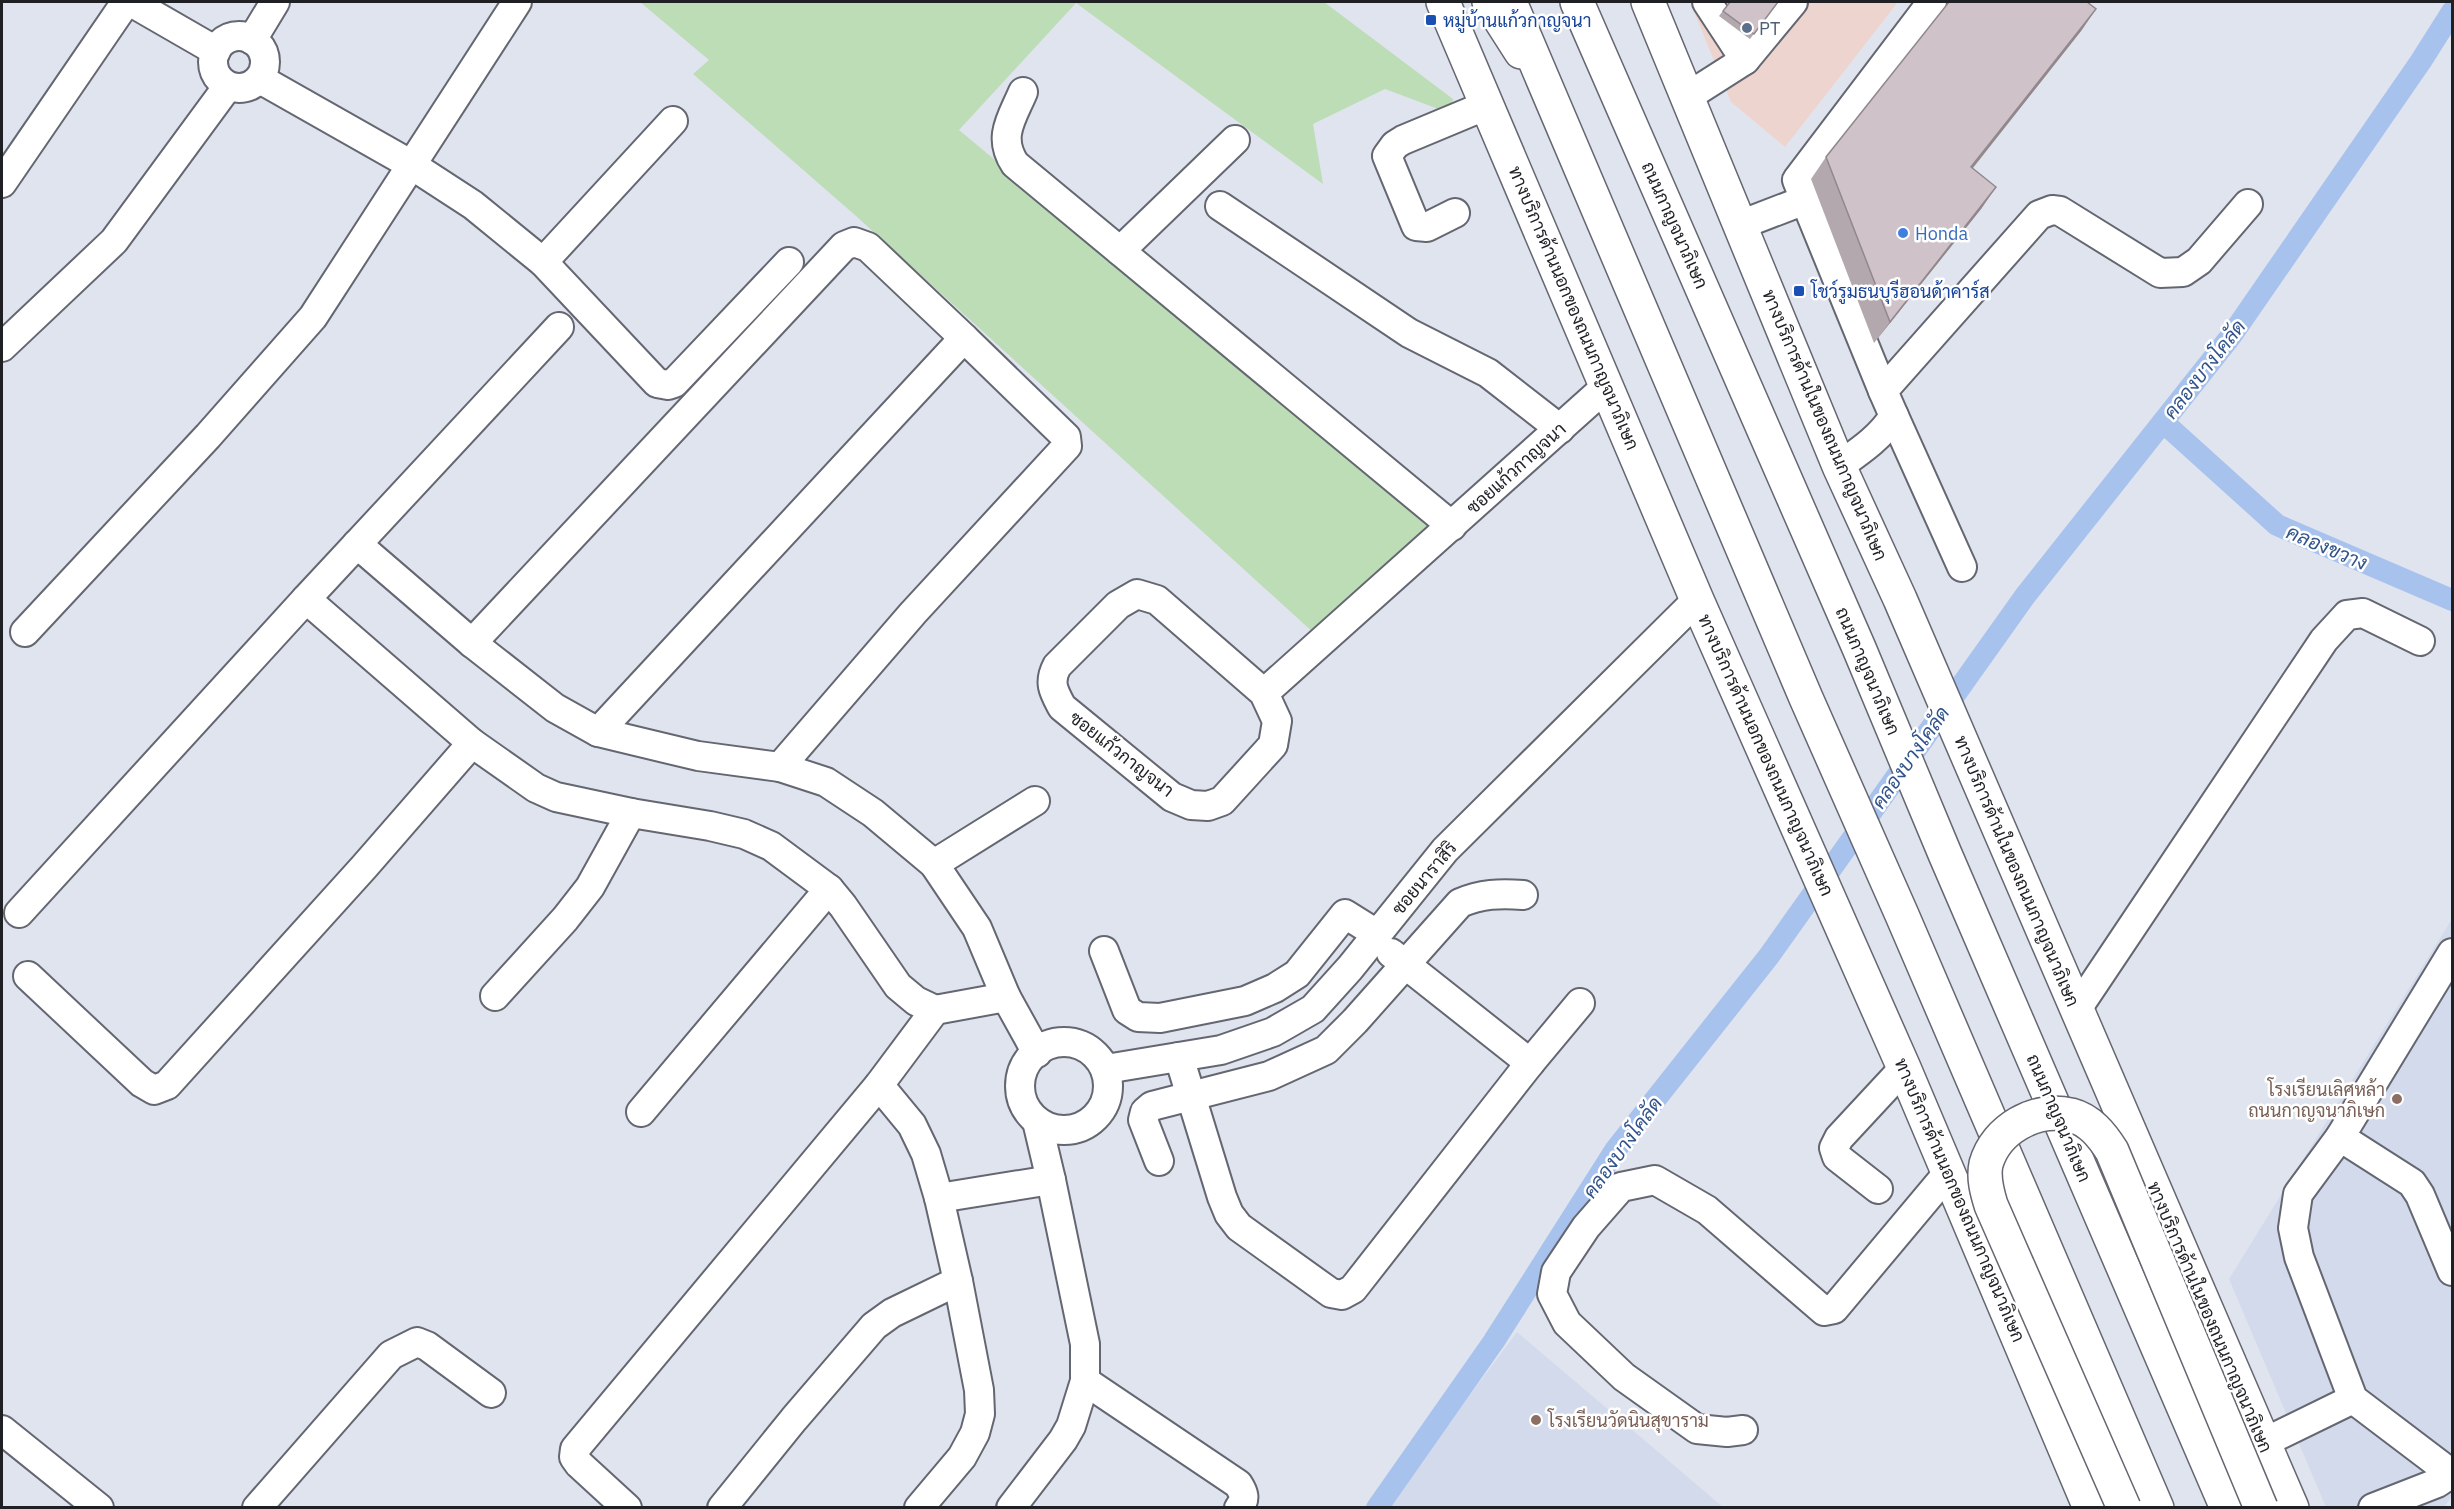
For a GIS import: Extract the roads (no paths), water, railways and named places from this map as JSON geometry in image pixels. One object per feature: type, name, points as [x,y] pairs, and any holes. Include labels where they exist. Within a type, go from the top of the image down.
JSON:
[{"type":"main road","name":"ทางบริการด้านนอกของถนนกาญจนาภิเษก","points":[[1443,2],[1697,600],[1904,1068],[2090,1508]]},
{"type":"main road","points":[[1463,2],[1491,114]]},
{"type":"main road","points":[[1489,2],[1553,101]]},
{"type":"main road","points":[[1509,2],[1806,698],[1902,915],[2157,1508]]},
{"type":"main road","name":"ถนนกาญจนาภิเษก","points":[[1577,2],[1859,648],[1945,854],[2227,1508]]},
{"type":"main road","name":"ทางบริการด้านในของถนนกาญจนาภิเษก","points":[[1648,2],[1839,466],[1900,599],[2292,1508]]},
{"type":"main road","points":[[2124,1508],[1990,1205],[1985,1183],[1986,1166],[1991,1151],[2001,1136],[2013,1126],[2030,1118],[2051,1114],[2071,1115],[2087,1123],[2101,1134],[2112,1151],[2261,1508]]},
{"type":"street","points":[[2,183],[126,2]]},
{"type":"street","points":[[131,2],[216,51]]},
{"type":"street","points":[[252,40],[275,2]]},
{"type":"street","points":[[25,632],[208,436],[313,317],[517,2]]},
{"type":"street","points":[[1707,2],[1745,60]]},
{"type":"street","points":[[1687,97],[1745,60],[1793,2]]},
{"type":"street","points":[[1932,2],[1797,180],[1889,404],[1962,567]]},
{"type":"street","points":[[235,37],[252,40],[259,45],[266,62],[260,79],[244,88],[228,86],[216,74],[213,58],[216,51],[221,44],[235,37]]},
{"type":"street","points":[[260,79],[410,164],[473,205],[543,262],[653,380],[664,385],[674,383],[789,262]]},
{"type":"street","points":[[2,347],[114,242],[228,86]]},
{"type":"street","points":[[1023,92],[1005,143],[1015,164],[1452,526]]},
{"type":"street","points":[[1455,213],[1427,226],[1416,226],[1388,156],[1395,145],[1403,140],[1491,114]]},
{"type":"street","points":[[543,262],[673,121]]},
{"type":"street","points":[[1120,250],[1235,141]]},
{"type":"street","points":[[1740,225],[1805,200]]},
{"type":"street","points":[[1839,466],[1877,439],[1889,404],[2038,215],[2060,211],[2160,273],[2183,272],[2199,261],[2248,204]]},
{"type":"street","points":[[1220,206],[1409,333],[1488,373],[1560,429]]},
{"type":"street","points":[[472,643],[844,246],[854,242],[868,247],[1066,437],[1066,446],[913,613],[780,767]]},
{"type":"street","points":[[19,913],[559,327]]},
{"type":"street","points":[[598,732],[964,338]]},
{"type":"street","name":"ซอยแก้วกาญจนา","points":[[1264,693],[1607,386]]},
{"type":"street","points":[[357,544],[472,643],[555,708],[598,732],[698,756],[780,767],[826,782],[873,813],[934,864],[977,928],[1006,997],[1036,1053]]},
{"type":"street","name":"ซอยแก้วกาญจนา","points":[[1137,594],[1157,600],[1264,693],[1276,721],[1273,745],[1222,801],[1208,806],[1191,804],[1172,796],[1062,707],[1053,690],[1051,677],[1057,666],[1118,605],[1137,594]]},
{"type":"street","points":[[306,599],[472,743],[536,788],[556,797],[744,834],[771,846],[829,889],[898,986],[916,1001],[935,1010],[1006,997]]},
{"type":"street","name":"ซอยนาราสิริ","points":[[1106,1069],[1221,1050],[1273,1032],[1313,1009],[1445,850],[1697,600]]},
{"type":"street","points":[[2077,1009],[2324,640],[2347,615],[2363,613],[2420,641]]},
{"type":"street","points":[[28,976],[142,1083],[154,1089],[167,1085],[364,867],[472,743]]},
{"type":"street","points":[[934,864],[1035,801]]},
{"type":"street","points":[[495,996],[584,895],[631,813]]},
{"type":"street","points":[[641,1112],[829,889]]},
{"type":"street","points":[[1160,1161],[1143,1120],[1145,1112],[1152,1106],[1269,1076],[1326,1050],[1355,1021],[1460,903],[1477,896],[1503,893],[1523,895]]},
{"type":"street","points":[[1104,951],[1127,1010],[1138,1017],[1160,1018],[1245,1001],[1275,988],[1297,974],[1345,914],[1530,1063]]},
{"type":"street","points":[[2373,1508],[2437,1483],[2452,1473],[2353,1399],[2299,1257],[2293,1228],[2298,1194],[2340,1137],[2452,953]]},
{"type":"street","points":[[1179,1057],[1229,1214],[1239,1227],[1331,1293],[1342,1294],[1353,1289],[1530,1063],[1580,1003]]},
{"type":"street","points":[[627,1508],[579,1464],[574,1457],[575,1449],[879,1085],[935,1010]]},
{"type":"street","points":[[1055,1043],[1070,1043],[1085,1047],[1097,1056],[1106,1069],[1109,1084],[1107,1099],[1100,1113],[1089,1123],[1076,1129],[1062,1131],[1049,1128],[1037,1121],[1028,1111],[1022,1099],[1020,1085],[1023,1072],[1029,1060],[1036,1053],[1055,1043]]},
{"type":"street","points":[[1878,1189],[1837,1157],[1834,1148],[1839,1138],[1904,1068]]},
{"type":"street","points":[[879,1085],[919,1137],[939,1198],[979,1390],[980,1414],[975,1433],[962,1456],[919,1508]]},
{"type":"street","points":[[1011,1508],[1063,1440],[1071,1426],[1085,1381],[1085,1344],[1052,1180],[1037,1121]]},
{"type":"street","points":[[2340,1137],[2412,1183],[2420,1195],[2452,1271]]},
{"type":"street","points":[[1743,1430],[1727,1432],[1697,1429],[1624,1377],[1567,1323],[1552,1294],[1556,1272],[1586,1227],[1621,1187],[1655,1180],[1707,1210],[1827,1312],[1834,1309],[1948,1173]]},
{"type":"street","points":[[939,1198],[1052,1180]]},
{"type":"street","points":[[722,1508],[874,1326],[892,1313],[958,1281]]},
{"type":"street","points":[[257,1508],[391,1354],[403,1347],[417,1342],[427,1346],[491,1393]]},
{"type":"street","points":[[1085,1381],[1238,1484],[1244,1493],[1244,1502],[1239,1508]]},
{"type":"street","points":[[2265,1442],[2353,1399]]},
{"type":"street","points":[[2,1430],[99,1508]]},
{"type":"waterway","name":"คลองบางโคลัด","points":[[1377,1508],[1494,1341],[1616,1149],[1769,956],[2025,596],[2231,336],[2421,61],[2452,12]]},
{"type":"waterway","name":"คลองขวาง","points":[[2163,422],[2277,525],[2452,600]]},
{"type":"place","name":"หมู่บ้านแก้วกาญจนา","points":[[1431,20]]},
{"type":"place","name":"PT","points":[[1747,28]]},
{"type":"place","name":"Honda","points":[[1903,233]]},
{"type":"place","name":"โชว์รูมธนบุรีฮอนด้าคาร์ส","points":[[1799,291]]},
{"type":"place","name":"โรงเรียนเลิศหล้า ถนนกาญจนาภิเษก","points":[[2397,1099]]},
{"type":"place","name":"โรงเรียนวัดนินสุขาราม","points":[[1536,1420]]}]
